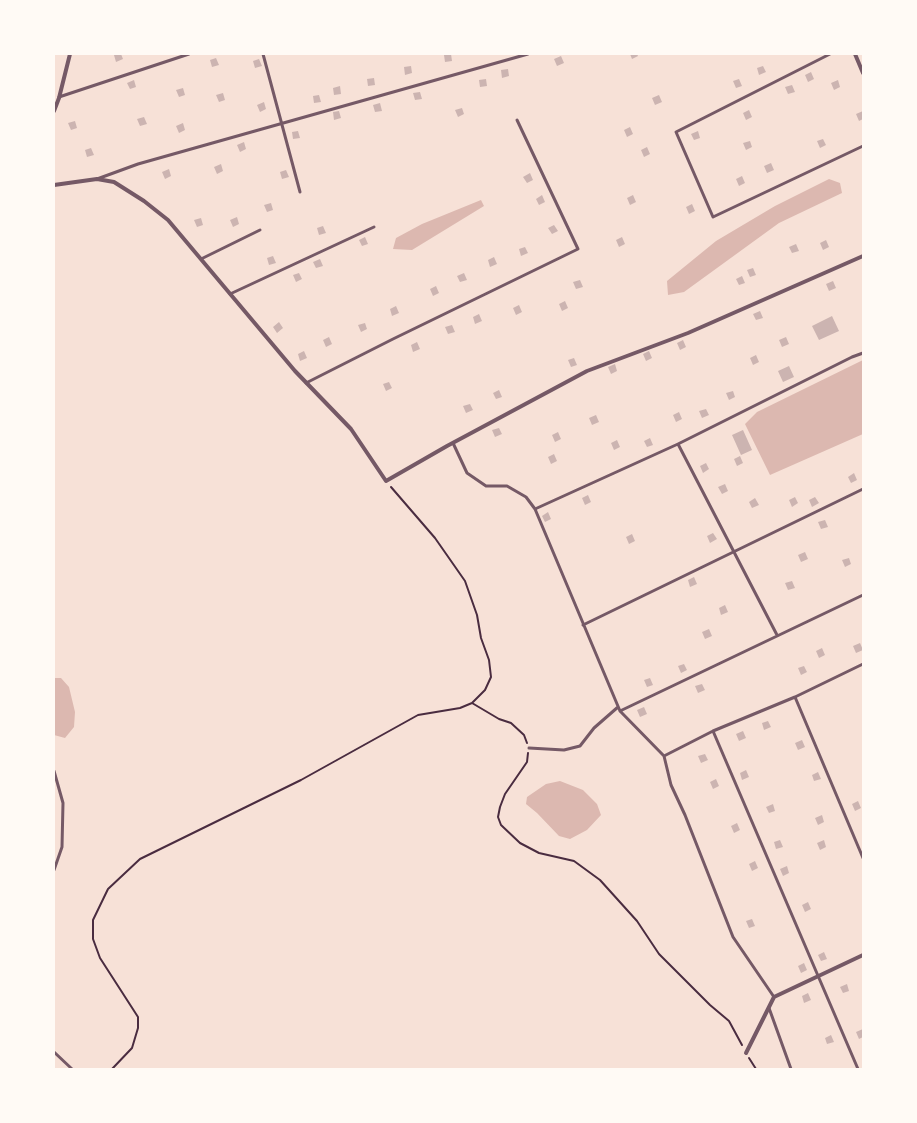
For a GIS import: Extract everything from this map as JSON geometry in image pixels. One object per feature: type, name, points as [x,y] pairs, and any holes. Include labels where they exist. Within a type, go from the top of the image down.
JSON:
[{"type":"street","points":[[54,111],[70,54]]},
{"type":"street","points":[[855,54],[863,73]]},
{"type":"street","points":[[54,185],[97,179],[114,182],[144,200],[168,220],[295,371],[351,430],[386,481],[453,442],[587,371],[688,333],[863,256]]},
{"type":"street","points":[[746,1053],[774,997],[863,955]]},
{"type":"lane","points":[[59,97],[189,54]]},
{"type":"lane","points":[[263,54],[300,192]]},
{"type":"lane","points":[[97,179],[138,164],[528,54]]},
{"type":"lane","points":[[830,54],[676,132],[713,217],[863,146]]},
{"type":"lane","points":[[306,383],[578,249],[517,120]]},
{"type":"lane","points":[[230,294],[374,226]]},
{"type":"lane","points":[[201,259],[260,230]]},
{"type":"lane","points":[[535,509],[678,444],[852,357],[863,353]]},
{"type":"lane","points":[[453,442],[467,473],[486,486],[507,486],[526,497],[535,509],[620,711],[664,756],[671,785],[685,815],[733,937],[774,997]]},
{"type":"lane","points":[[678,444],[777,635]]},
{"type":"lane","points":[[583,625],[863,489]]},
{"type":"lane","points":[[620,711],[863,595]]},
{"type":"lane","points":[[664,756],[713,731],[795,697],[863,664]]},
{"type":"lane","points":[[795,697],[863,858]]},
{"type":"lane","points":[[528,748],[564,750],[580,746],[594,728],[618,706]]},
{"type":"lane","points":[[713,731],[858,1069]]},
{"type":"lane","points":[[54,771],[63,803],[62,847],[54,870]]},
{"type":"lane","points":[[769,1008],[791,1069]]},
{"type":"lane","points":[[54,1052],[72,1069]]},
{"type":"path","points":[[112,1069],[132,1048],[138,1028],[138,1017],[100,958],[93,939],[93,920],[108,889],[140,859],[301,780],[418,715],[460,708],[472,703],[485,690],[490,676],[488,660],[481,638],[477,614],[465,580],[435,538],[386,481]]},
{"type":"path","points":[[472,703],[499,719],[511,723],[524,735],[528,748],[527,762],[505,794],[500,807],[498,817],[501,825],[520,844],[539,853],[574,861],[600,880],[637,921],[659,954],[710,1005],[729,1021],[756,1069]]},
{"type":"shaded area","points":[[829,179],[840,183],[842,193],[779,223],[684,292],[668,295],[667,281],[716,241],[775,206]]},
{"type":"shaded area","points":[[481,200],[484,206],[412,250],[393,249],[396,238],[422,224]]},
{"type":"shaded area","points":[[863,360],[863,434],[770,475],[745,424],[757,412]]},
{"type":"shaded area","points":[[54,678],[61,678],[69,687],[75,712],[74,727],[65,738],[54,735]]},
{"type":"shaded area","points":[[560,781],[583,790],[597,804],[601,815],[587,830],[570,839],[559,836],[526,804],[527,797],[546,784]]},
{"type":"building","points":[[121,54],[123,59],[116,62],[114,55]]},
{"type":"building","points":[[451,54],[452,61],[445,62],[444,55]]},
{"type":"building","points":[[630,54],[637,54],[638,56],[632,59]]},
{"type":"building","points":[[561,56],[564,63],[557,66],[554,59]]},
{"type":"building","points":[[216,58],[219,65],[212,67],[210,60]]},
{"type":"building","points":[[259,59],[262,66],[255,68],[253,61]]},
{"type":"building","points":[[411,66],[412,73],[405,75],[404,67]]},
{"type":"building","points":[[763,66],[766,72],[759,75],[757,68]]},
{"type":"building","points":[[508,69],[509,76],[502,78],[501,70]]},
{"type":"building","points":[[811,72],[814,79],[808,82],[805,75]]},
{"type":"building","points":[[374,78],[375,85],[368,86],[367,79]]},
{"type":"building","points":[[486,79],[487,86],[480,87],[479,80]]},
{"type":"building","points":[[739,79],[742,86],[736,88],[733,81]]},
{"type":"building","points":[[134,80],[136,87],[130,89],[127,83]]},
{"type":"building","points":[[838,80],[840,87],[834,90],[831,83]]},
{"type":"building","points":[[792,85],[795,92],[788,94],[785,87]]},
{"type":"building","points":[[340,86],[341,94],[334,95],[333,88]]},
{"type":"building","points":[[183,88],[185,95],[179,97],[176,90]]},
{"type":"building","points":[[420,92],[422,99],[415,100],[413,93]]},
{"type":"building","points":[[223,93],[225,100],[219,102],[216,95]]},
{"type":"building","points":[[319,95],[321,102],[314,103],[313,96]]},
{"type":"building","points":[[659,95],[662,102],[655,105],[652,98]]},
{"type":"building","points":[[264,102],[266,109],[260,112],[257,105]]},
{"type":"building","points":[[380,103],[382,111],[375,112],[373,105]]},
{"type":"building","points":[[462,108],[464,114],[458,117],[455,110]]},
{"type":"building","points":[[749,110],[752,117],[746,120],[743,113]]},
{"type":"building","points":[[339,111],[341,118],[334,120],[333,112]]},
{"type":"building","points":[[863,111],[863,119],[859,121],[856,114]]},
{"type":"building","points":[[144,117],[147,124],[140,126],[137,119]]},
{"type":"building","points":[[75,121],[77,128],[71,130],[68,123]]},
{"type":"building","points":[[183,123],[185,130],[179,133],[176,126]]},
{"type":"building","points":[[630,127],[633,134],[627,137],[624,130]]},
{"type":"building","points":[[298,131],[300,138],[293,139],[292,132]]},
{"type":"building","points":[[698,131],[700,138],[694,140],[691,134]]},
{"type":"building","points":[[823,139],[826,145],[820,148],[817,141]]},
{"type":"building","points":[[750,141],[752,147],[746,150],[743,143]]},
{"type":"building","points":[[244,142],[246,149],[240,152],[237,145]]},
{"type":"building","points":[[647,147],[650,154],[644,157],[641,150]]},
{"type":"building","points":[[91,148],[94,155],[87,157],[85,150]]},
{"type":"building","points":[[771,163],[774,170],[767,173],[764,166]]},
{"type":"building","points":[[221,164],[223,171],[217,174],[214,167]]},
{"type":"building","points":[[169,169],[171,176],[165,179],[162,172]]},
{"type":"building","points":[[286,170],[289,177],[282,179],[280,172]]},
{"type":"building","points":[[530,173],[533,180],[527,183],[523,177]]},
{"type":"building","points":[[742,176],[745,183],[739,186],[736,179]]},
{"type":"building","points":[[542,195],[545,202],[539,205],[536,199]]},
{"type":"building","points":[[633,195],[636,202],[630,205],[627,198]]},
{"type":"building","points":[[271,203],[273,210],[267,212],[264,205]]},
{"type":"building","points":[[692,204],[695,211],[689,214],[686,207]]},
{"type":"building","points":[[237,217],[239,224],[233,227],[230,220]]},
{"type":"building","points":[[201,218],[203,225],[197,227],[194,220]]},
{"type":"building","points":[[554,225],[558,231],[552,234],[548,228]]},
{"type":"building","points":[[323,226],[326,233],[319,235],[317,228]]},
{"type":"building","points":[[365,237],[368,244],[362,246],[359,240]]},
{"type":"building","points":[[622,237],[625,244],[619,247],[616,240]]},
{"type":"building","points":[[826,240],[829,247],[823,250],[820,243]]},
{"type":"building","points":[[796,244],[799,251],[792,253],[789,247]]},
{"type":"building","points":[[525,247],[528,253],[521,256],[519,249]]},
{"type":"building","points":[[273,256],[276,263],[269,265],[267,258]]},
{"type":"building","points":[[494,257],[497,264],[490,267],[488,260]]},
{"type":"building","points":[[320,259],[323,266],[316,268],[313,262]]},
{"type":"building","points":[[753,268],[756,275],[750,277],[747,270]]},
{"type":"building","points":[[299,273],[302,279],[296,282],[293,275]]},
{"type":"building","points":[[464,273],[467,280],[460,282],[457,276]]},
{"type":"building","points":[[742,276],[745,283],[739,285],[736,279]]},
{"type":"building","points":[[580,280],[583,287],[576,289],[573,282]]},
{"type":"building","points":[[833,281],[836,288],[829,291],[826,284]]},
{"type":"building","points":[[436,286],[439,293],[433,296],[430,289]]},
{"type":"building","points":[[565,301],[568,308],[562,311],[559,304]]},
{"type":"building","points":[[519,305],[522,312],[516,315],[513,308]]},
{"type":"building","points":[[396,306],[399,313],[392,316],[390,309]]},
{"type":"building","points":[[760,311],[763,318],[756,320],[753,314]]},
{"type":"building","points":[[479,314],[482,321],[475,324],[473,317]]},
{"type":"building","points":[[832,316],[839,331],[819,340],[812,326]]},
{"type":"building","points":[[279,322],[283,328],[277,333],[273,327]]},
{"type":"building","points":[[365,323],[367,329],[361,332],[358,325]]},
{"type":"building","points":[[452,325],[455,332],[448,334],[445,327]]},
{"type":"building","points":[[329,337],[332,344],[326,347],[323,340]]},
{"type":"building","points":[[786,337],[789,344],[782,347],[779,340]]},
{"type":"building","points":[[683,340],[686,347],[680,350],[677,343]]},
{"type":"building","points":[[417,342],[420,349],[413,352],[411,345]]},
{"type":"building","points":[[304,351],[307,358],[300,361],[298,354]]},
{"type":"building","points":[[649,351],[652,358],[646,361],[643,354]]},
{"type":"building","points":[[756,355],[759,362],[753,365],[750,358]]},
{"type":"building","points":[[574,358],[577,365],[571,367],[568,360]]},
{"type":"building","points":[[615,364],[617,371],[611,374],[608,367]]},
{"type":"building","points":[[789,366],[794,377],[783,382],[778,371]]},
{"type":"building","points":[[389,382],[392,388],[386,391],[383,384]]},
{"type":"building","points":[[499,390],[502,397],[496,399],[493,393]]},
{"type":"building","points":[[733,391],[735,397],[729,400],[726,393]]},
{"type":"building","points":[[470,404],[473,410],[466,413],[463,406]]},
{"type":"building","points":[[706,409],[709,415],[702,418],[699,411]]},
{"type":"building","points":[[679,412],[682,419],[676,422],[673,415]]},
{"type":"building","points":[[596,415],[599,422],[592,425],[589,418]]},
{"type":"building","points":[[499,428],[502,434],[495,437],[492,430]]},
{"type":"building","points":[[743,430],[752,450],[741,455],[732,435]]},
{"type":"building","points":[[558,432],[561,439],[555,442],[552,435]]},
{"type":"building","points":[[650,438],[653,445],[647,447],[644,441]]},
{"type":"building","points":[[617,440],[620,447],[614,450],[611,443]]},
{"type":"building","points":[[554,454],[557,461],[551,464],[548,457]]},
{"type":"building","points":[[740,456],[743,463],[737,466],[734,459]]},
{"type":"building","points":[[706,463],[709,469],[703,473],[700,466]]},
{"type":"building","points":[[854,473],[857,480],[851,483],[848,477]]},
{"type":"building","points":[[725,484],[728,491],[722,494],[718,487]]},
{"type":"building","points":[[588,495],[591,502],[585,505],[582,498]]},
{"type":"building","points":[[795,497],[798,503],[792,507],[789,500]]},
{"type":"building","points":[[815,497],[819,503],[812,507],[809,500]]},
{"type":"building","points":[[755,498],[759,505],[752,508],[749,502]]},
{"type":"building","points":[[548,512],[551,519],[545,522],[542,516]]},
{"type":"building","points":[[825,520],[828,527],[821,529],[818,522]]},
{"type":"building","points":[[713,533],[717,539],[710,543],[707,536]]},
{"type":"building","points":[[632,534],[635,541],[629,544],[626,537]]},
{"type":"building","points":[[805,552],[808,559],[801,562],[798,555]]},
{"type":"building","points":[[849,558],[851,564],[845,567],[842,560]]},
{"type":"building","points":[[694,577],[697,584],[690,587],[688,580]]},
{"type":"building","points":[[792,581],[795,588],[788,590],[785,583]]},
{"type":"building","points":[[725,605],[728,612],[721,615],[719,608]]},
{"type":"building","points":[[709,629],[712,636],[705,639],[702,632]]},
{"type":"building","points":[[860,643],[863,650],[856,653],[853,646]]},
{"type":"building","points":[[822,648],[825,655],[819,658],[816,651]]},
{"type":"building","points":[[684,664],[687,670],[681,673],[678,666]]},
{"type":"building","points":[[804,666],[807,672],[801,675],[798,668]]},
{"type":"building","points":[[650,678],[653,685],[647,687],[644,680]]},
{"type":"building","points":[[702,684],[705,690],[698,693],[695,686]]},
{"type":"building","points":[[644,707],[647,714],[640,717],[637,710]]},
{"type":"building","points":[[768,721],[771,727],[764,730],[762,723]]},
{"type":"building","points":[[743,731],[746,738],[739,741],[736,734]]},
{"type":"building","points":[[802,740],[805,747],[798,750],[795,743]]},
{"type":"building","points":[[705,754],[708,760],[701,763],[698,756]]},
{"type":"building","points":[[746,770],[749,777],[742,780],[740,773]]},
{"type":"building","points":[[818,772],[821,779],[814,781],[812,775]]},
{"type":"building","points":[[716,779],[719,786],[713,789],[710,782]]},
{"type":"building","points":[[858,801],[861,808],[855,811],[852,804]]},
{"type":"building","points":[[773,804],[775,811],[769,813],[766,807]]},
{"type":"building","points":[[822,815],[824,822],[818,825],[815,818]]},
{"type":"building","points":[[737,823],[740,830],[734,833],[731,826]]},
{"type":"building","points":[[780,840],[783,847],[776,849],[774,842]]},
{"type":"building","points":[[824,840],[826,847],[820,850],[817,843]]},
{"type":"building","points":[[755,861],[758,868],[752,871],[749,864]]},
{"type":"building","points":[[787,866],[789,873],[783,876],[780,869]]},
{"type":"building","points":[[808,902],[811,909],[805,912],[802,905]]},
{"type":"building","points":[[752,919],[755,926],[749,928],[746,921]]},
{"type":"building","points":[[824,952],[827,959],[821,961],[818,955]]},
{"type":"building","points":[[804,963],[807,970],[801,973],[798,966]]},
{"type":"building","points":[[847,984],[849,991],[843,993],[840,987]]},
{"type":"building","points":[[808,993],[811,1000],[804,1003],[802,996]]},
{"type":"building","points":[[863,1029],[863,1037],[859,1039],[856,1032]]},
{"type":"building","points":[[831,1035],[834,1042],[827,1044],[825,1038]]}]
